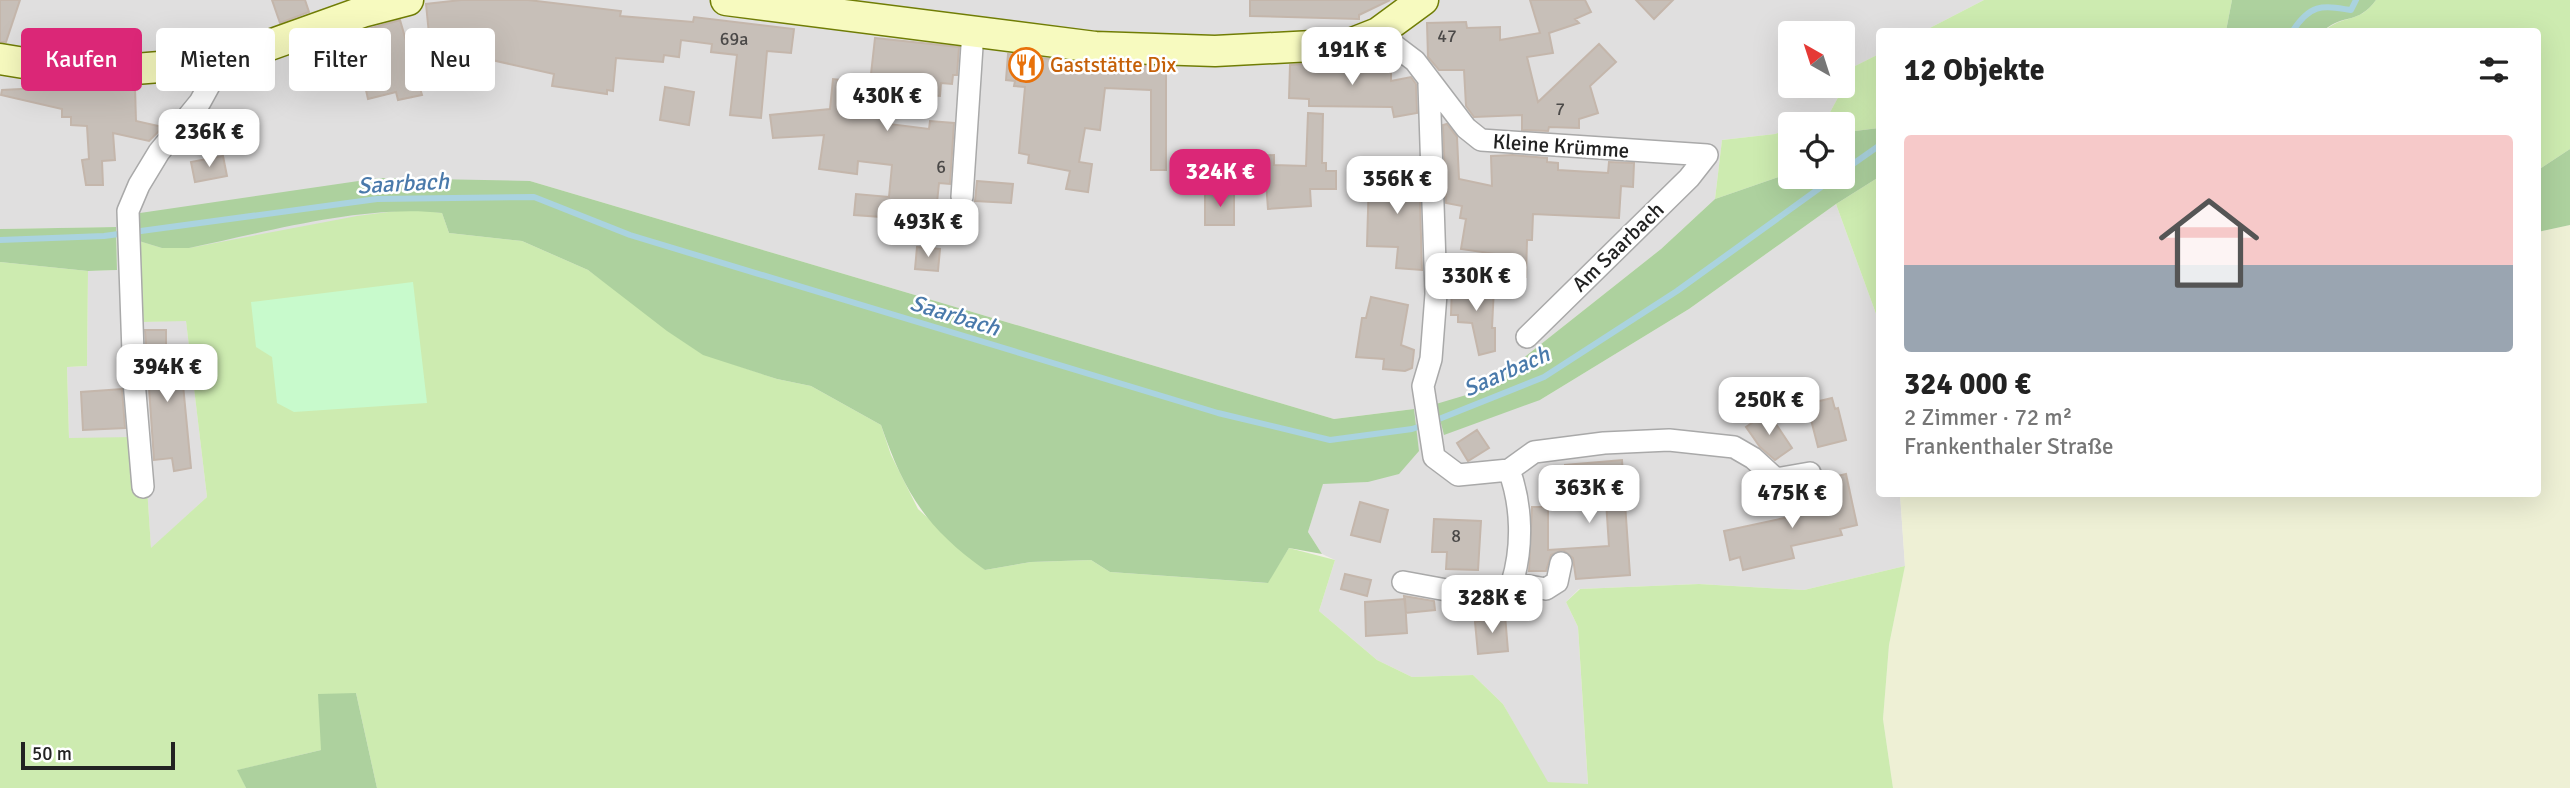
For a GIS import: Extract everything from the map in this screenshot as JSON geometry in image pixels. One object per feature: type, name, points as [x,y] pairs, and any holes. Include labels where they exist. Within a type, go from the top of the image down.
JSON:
[{"type":"main road","points":[[275,40],[356,6],[408,0]]},
{"type":"main road","points":[[726,0],[1095,47],[1215,51],[1350,44],[1378,33],[1423,0]]},
{"type":"main road","points":[[0,59],[85,73],[156,67]]},
{"type":"street","points":[[962,197],[973,31]]},
{"type":"street","name":"Kleine Krümme","points":[[1378,33],[1415,61],[1429,84],[1466,128],[1481,141],[1707,155]]},
{"type":"street","points":[[1429,84],[1436,295],[1431,359],[1423,386],[1434,457],[1458,475],[1509,470],[1534,452],[1604,443],[1669,440],[1734,447],[1754,458],[1776,479],[1811,474]]},
{"type":"street","points":[[143,487],[134,381],[128,211],[139,185],[159,152],[206,91]]},
{"type":"street","name":"Am Saarbach","points":[[1527,337],[1689,178],[1707,155]]},
{"type":"street","points":[[1509,470],[1520,500],[1516,570],[1511,583]]},
{"type":"street","points":[[1403,582],[1452,591],[1493,593],[1511,583],[1552,587],[1557,582],[1560,563]]},
{"type":"shaded area","points":[[0,0],[1984,0],[1930,28],[1876,28],[1876,56],[1855,66],[1855,21],[1778,21],[1778,98],[1838,98],[1830,112],[1778,112],[1778,133],[1722,140],[1715,199],[1661,249],[1483,390],[1540,400],[1689,309],[1836,204],[1876,314],[1876,497],[1900,497],[1905,566],[1804,590],[1699,584],[1579,589],[1566,602],[1578,627],[1588,785],[1547,782],[1503,704],[1473,675],[1412,677],[1377,660],[1319,611],[1335,560],[1322,554],[1308,532],[1323,483],[1368,482],[1414,409],[1334,419],[530,181],[143,322],[186,320],[207,497],[151,549],[147,488],[69,439],[67,367],[87,366],[88,271],[117,270],[116,227],[0,229]]},
{"type":"green space","points":[[1984,0],[2232,0],[2227,28],[1930,28]]},
{"type":"green space","points":[[2232,0],[2376,0],[2363,13],[2328,28],[2227,28]]},
{"type":"green space","points":[[2376,0],[2570,0],[2570,149],[2541,168],[2541,28],[2328,28],[2369,8]]},
{"type":"green space","points":[[1876,56],[1876,128],[1855,131],[1855,112],[1830,112],[1838,98],[1855,98],[1855,66]]},
{"type":"green space","points":[[1876,128],[1876,179],[1836,204],[1689,309],[1540,400],[1444,435],[1436,404],[1483,390],[1661,249],[1715,199],[1778,177],[1778,189],[1855,189],[1855,131]]},
{"type":"green space","points":[[1778,133],[1778,177],[1715,199],[1722,140]]},
{"type":"green space","points":[[2570,149],[2570,225],[2541,231],[2541,168]]},
{"type":"green space","points":[[379,178],[530,181],[1334,419],[1414,409],[1419,451],[1399,474],[1368,482],[1323,484],[1308,532],[1322,554],[1289,548],[1268,583],[1110,572],[1091,560],[1031,562],[985,570],[947,539],[920,507],[908,489],[881,425],[811,386],[777,379],[703,355],[588,270],[522,241],[449,233],[442,213],[412,211],[381,212],[316,221],[189,248],[162,248],[139,241],[140,213]]},
{"type":"green space","points":[[1876,179],[1876,314],[1836,204]]},
{"type":"green space","points":[[412,209],[442,213],[449,233],[522,241],[588,270],[703,354],[777,379],[811,386],[881,425],[891,455],[918,509],[985,570],[1031,562],[1091,560],[1110,572],[1267,583],[1289,548],[1335,560],[1319,611],[1377,660],[1412,677],[1473,675],[1503,704],[1548,782],[1588,784],[1578,627],[1566,602],[1580,589],[1699,584],[1804,590],[1905,566],[1889,645],[1883,719],[1893,788],[377,788],[356,693],[321,750],[238,770],[246,788],[0,788],[0,262],[88,271],[87,366],[67,367],[69,438],[134,437],[147,487],[151,548],[207,497],[186,321],[143,322],[139,241],[162,248],[189,248],[357,216]]},
{"type":"green space","points":[[2570,225],[2570,788],[1893,788],[1883,719],[1889,645],[1905,566],[1900,497],[2541,497],[2541,231]]},
{"type":"green space","points":[[116,227],[117,270],[88,271],[0,262],[0,229]]},
{"type":"green space","points":[[413,282],[427,403],[294,412],[277,403],[272,357],[256,347],[251,302]]},
{"type":"green space","points":[[356,693],[377,788],[246,788],[237,770],[321,750],[318,694]]},
{"type":"building","points":[[0,0],[20,0],[6,42],[0,42]]},
{"type":"building","points":[[272,0],[305,0],[309,12],[280,23]]},
{"type":"building","points":[[461,0],[528,0],[621,11],[620,16],[693,22],[694,17],[794,29],[791,53],[767,51],[761,118],[730,115],[737,55],[711,52],[712,44],[681,40],[679,57],[664,55],[663,62],[616,58],[613,91],[607,90],[607,94],[552,86],[554,74],[495,61],[495,28],[428,28],[426,4]]},
{"type":"building","points":[[1250,0],[1390,0],[1359,15],[1359,19],[1250,16]]},
{"type":"building","points":[[1530,0],[1585,0],[1591,12],[1575,19],[1579,23],[1549,33],[1553,53],[1527,57],[1538,102],[1599,44],[1616,62],[1590,86],[1598,113],[1579,119],[1579,128],[1522,130],[1522,115],[1474,117],[1466,106],[1464,70],[1439,70],[1428,57],[1427,23],[1466,22],[1467,28],[1500,27],[1500,40],[1540,33]]},
{"type":"building","points":[[1636,0],[1673,0],[1654,19]]},
{"type":"building","points":[[400,20],[405,37],[405,91],[421,91],[422,95],[398,100],[396,92],[368,99],[366,91],[391,91],[391,28],[372,28]]},
{"type":"building","points":[[875,38],[959,47],[957,75],[953,75],[952,84],[941,83],[940,96],[893,93],[889,124],[929,129],[930,121],[954,123],[950,184],[939,183],[933,242],[894,238],[896,218],[854,215],[856,194],[889,197],[892,165],[858,161],[857,174],[819,169],[824,135],[773,138],[770,115],[830,109],[833,79],[870,83]]},
{"type":"building","points":[[1008,54],[1093,64],[1166,67],[1166,170],[1151,170],[1151,90],[1105,88],[1100,130],[1085,128],[1079,162],[1092,164],[1088,192],[1066,189],[1070,171],[1028,163],[1029,155],[1019,153],[1025,87],[1014,86],[1015,81],[1006,80]]},
{"type":"building","points":[[1373,64],[1373,69],[1391,69],[1391,81],[1411,77],[1416,84],[1417,113],[1394,117],[1392,107],[1309,106],[1309,99],[1289,98],[1290,65]]},
{"type":"building","points":[[665,87],[694,92],[689,125],[660,120]]},
{"type":"building","points":[[2,90],[135,91],[136,121],[163,127],[149,141],[113,133],[115,160],[102,161],[103,185],[86,185],[82,160],[89,159],[87,126],[71,125],[71,117],[62,117],[62,109],[1,95]]},
{"type":"building","points":[[1308,113],[1323,114],[1322,163],[1326,163],[1326,171],[1336,171],[1336,189],[1310,189],[1311,206],[1268,209],[1266,182],[1220,184],[1219,166],[1226,166],[1226,158],[1274,155],[1274,165],[1306,166]]},
{"type":"building","points":[[1447,124],[1457,137],[1459,179],[1492,186],[1491,156],[1513,155],[1547,158],[1547,162],[1558,163],[1558,170],[1608,173],[1609,162],[1634,163],[1633,187],[1621,186],[1619,218],[1533,214],[1532,240],[1527,240],[1526,277],[1495,277],[1496,254],[1461,249],[1466,219],[1460,218],[1462,206],[1446,203],[1443,125]]},
{"type":"building","points":[[223,156],[227,176],[195,182],[191,162]]},
{"type":"building","points":[[1390,170],[1419,170],[1422,270],[1396,268],[1398,247],[1367,246],[1369,177],[1390,176]]},
{"type":"building","points":[[977,181],[1013,184],[1011,203],[975,201]]},
{"type":"building","points":[[1205,193],[1234,193],[1234,225],[1205,225]]},
{"type":"building","points":[[917,247],[940,249],[938,271],[915,269]]},
{"type":"building","points":[[1452,285],[1494,287],[1492,328],[1495,328],[1495,351],[1479,355],[1472,323],[1458,322],[1458,315],[1451,315]]},
{"type":"building","points":[[1371,297],[1408,305],[1401,345],[1414,350],[1412,368],[1405,371],[1383,369],[1384,359],[1356,357],[1362,318],[1366,318]]},
{"type":"building","points":[[145,330],[166,330],[166,366],[181,364],[191,468],[174,471],[172,458],[154,460]]},
{"type":"building","points":[[122,389],[125,428],[83,430],[81,392]]},
{"type":"building","points":[[1832,398],[1835,409],[1838,408],[1846,440],[1818,447],[1807,404]]},
{"type":"building","points":[[1768,412],[1792,448],[1775,460],[1760,447],[1746,427]]},
{"type":"building","points":[[1477,430],[1489,448],[1468,461],[1457,443]]},
{"type":"building","points":[[1622,460],[1630,575],[1576,579],[1573,558],[1563,550],[1551,555],[1546,571],[1529,571],[1532,507],[1548,507],[1548,550],[1609,546],[1605,486],[1567,489],[1565,465]]},
{"type":"building","points":[[1846,474],[1857,525],[1840,529],[1842,535],[1791,546],[1794,558],[1743,570],[1740,557],[1730,560],[1724,531],[1831,508],[1834,513],[1829,478]]},
{"type":"building","points":[[1360,502],[1388,510],[1380,542],[1351,535]]},
{"type":"building","points":[[1434,519],[1481,521],[1478,570],[1446,569],[1447,552],[1432,552]]},
{"type":"building","points":[[1345,574],[1371,580],[1367,596],[1341,589]]},
{"type":"building","points":[[1404,596],[1434,601],[1435,610],[1406,613]]},
{"type":"building","points":[[1405,599],[1407,633],[1366,636],[1365,602]]},
{"type":"building","points":[[1505,615],[1508,651],[1478,654],[1475,622]]},
{"type":"waterway","name":"Saarbach","points":[[2295,28],[2311,11],[2324,7],[2351,10],[2356,0]]},
{"type":"waterway","name":"Saarbach","points":[[1855,163],[1876,148]]},
{"type":"waterway","name":"Saarbach","points":[[1434,421],[1544,377],[1677,291],[1818,189]]},
{"type":"waterway","name":"Saarbach","points":[[0,240],[104,236],[377,199],[534,197],[630,235],[1218,413],[1330,440],[1424,425]]},
{"type":"place","name":"Gaststätte Dix","points":[[1026,65]]}]
